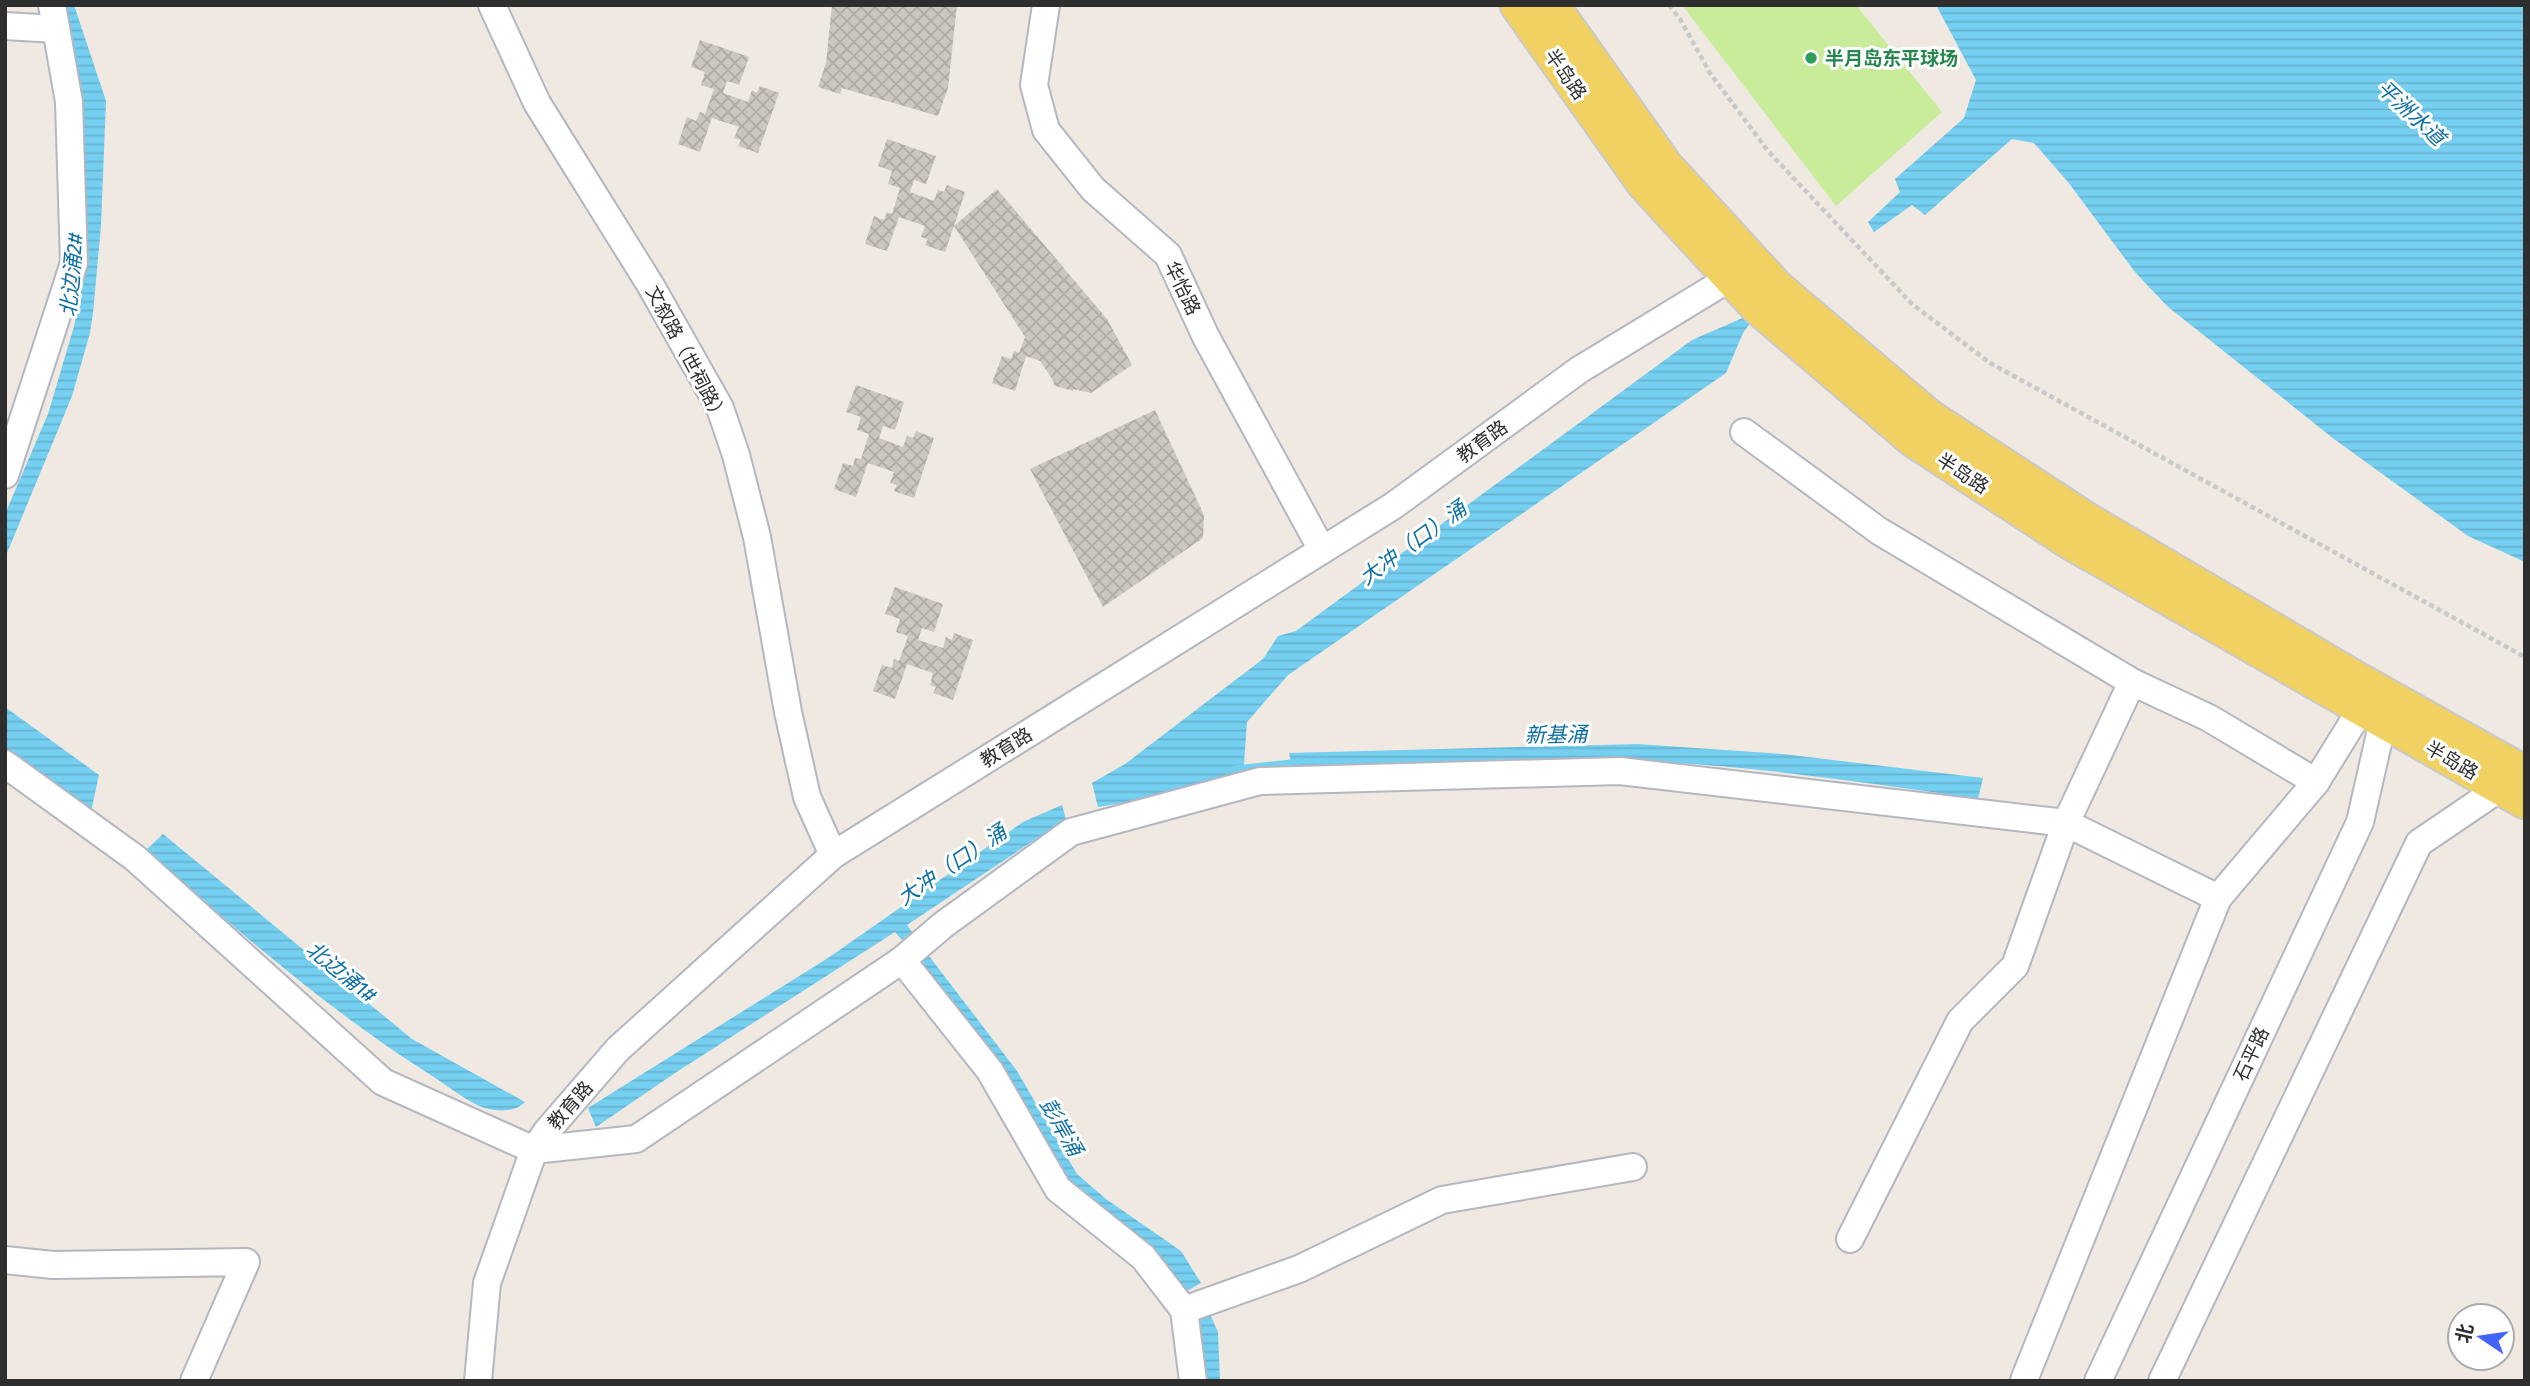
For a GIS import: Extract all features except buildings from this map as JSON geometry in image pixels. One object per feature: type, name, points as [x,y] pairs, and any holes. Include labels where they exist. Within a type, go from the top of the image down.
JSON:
[{"type":"main road","name":"半岛路","points":[[1517,5],[1644,184],[1757,307],[1913,440],[2071,543],[2372,715],[2517,788]]},
{"type":"main road","name":"半岛路","points":[[1552,5],[1666,166],[1777,287],[1930,417],[2085,519],[2357,679],[2517,788]]},
{"type":"street","name":"文叙路（世祠路）","points":[[492,5],[537,103],[651,286],[720,408],[736,455],[757,537],[788,712],[807,797],[833,855]]},
{"type":"street","name":"华怡路","points":[[1046,5],[1034,85],[1046,130],[1094,189],[1168,255],[1206,337],[1322,550]]},
{"type":"street","points":[[5,26],[54,17],[69,102],[74,263],[5,475]]},
{"type":"street","name":"教育路","points":[[478,1381],[488,1283],[534,1150],[547,1131],[618,1049],[833,855],[1393,506],[1580,370],[1730,278]]},
{"type":"street","points":[[1744,432],[1879,531],[2132,682],[2209,718],[2316,782]]},
{"type":"street","points":[[1850,1239],[1961,1021],[2015,966],[2066,823],[2132,682]]},
{"type":"street","points":[[2024,1380],[2218,898],[2372,715]]},
{"type":"street","name":"石平路","points":[[2098,1381],[2360,822],[2372,715]]},
{"type":"street","points":[[5,764],[135,858],[383,1082],[534,1150],[636,1139],[902,960],[943,925],[1071,832],[1260,781],[1620,771],[2066,823],[2218,898]]},
{"type":"street","points":[[2162,1381],[2419,843],[2517,788]]},
{"type":"street","points":[[902,960],[990,1071],[1058,1189],[1143,1257],[1184,1310],[1193,1381]]},
{"type":"street","points":[[1184,1310],[1299,1269],[1441,1200],[1633,1167]]},
{"type":"street","points":[[5,1260],[53,1265],[246,1262],[194,1381]]},
{"type":"path","points":[[1669,5],[1681,19],[1710,73],[1768,151],[1912,304],[1934,321],[1990,363],[2525,657]]},
{"type":"green space","name":"半月岛东平球场","points":[[1682,5],[1856,5],[1942,112],[1836,206]]},
{"type":"water","points":[[61,5],[74,5],[106,101],[101,226],[93,313],[72,396],[5,558],[5,514],[48,414],[75,323],[86,232]]},
{"type":"water","name":"平洲水道","points":[[1936,5],[2525,5],[2525,562],[2468,536],[2334,439],[2167,306],[2135,272],[2068,182],[2034,143],[2012,139],[1925,215],[1912,205],[1874,232],[1868,222],[1900,192],[1895,179],[1964,118],[1976,80]]},
{"type":"water","points":[[1747,316],[1751,322],[1743,333],[1726,373],[1288,675],[1247,722],[1243,778],[1228,786],[1098,807],[1092,783],[1125,764],[1263,659],[1278,636],[1296,631],[1692,340]]},
{"type":"water","points":[[5,707],[99,775],[91,812],[5,750]]},
{"type":"water","points":[[1637,744],[1783,754],[1983,778],[1978,799],[1781,772],[1633,760],[1511,759],[1293,772],[1289,753]]},
{"type":"water","points":[[1062,805],[1066,819],[907,925],[912,932],[902,940],[895,932],[596,1127],[588,1108],[828,958],[1023,822]]},
{"type":"water","points":[[163,834],[412,1039],[525,1102],[517,1108],[506,1110],[479,1106],[352,1021],[145,851]]},
{"type":"water","points":[[929,956],[1017,1071],[1077,1174],[1106,1199],[1181,1251],[1201,1283],[1185,1292],[1166,1263],[1149,1244],[1070,1190],[920,962]]},
{"type":"water","points":[[1209,1312],[1218,1332],[1220,1381],[1205,1381],[1195,1315]]},
{"type":"waterway","name":"新基涌","points":[[1235,769],[1300,762]]},
{"type":"place","name":"半月岛东平球场","points":[[1811,58]]},
{"type":"water label","name":"北边涌2#","points":[[72,275]]},
{"type":"water label","name":"大冲（口）涌","points":[[1413,543]]},
{"type":"water label","name":"大冲（口）涌","points":[[952,865]]},
{"type":"water label","name":"北边涌1#","points":[[341,972]]},
{"type":"water label","name":"彭岸涌","points":[[1061,1127]]}]
